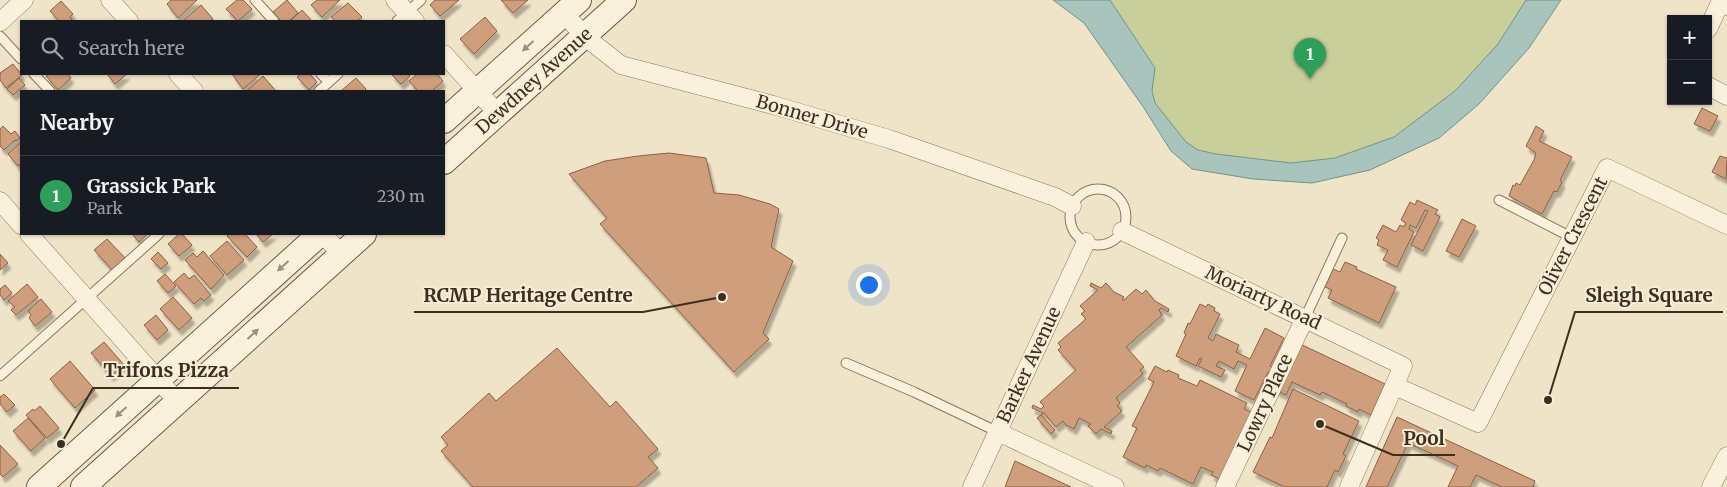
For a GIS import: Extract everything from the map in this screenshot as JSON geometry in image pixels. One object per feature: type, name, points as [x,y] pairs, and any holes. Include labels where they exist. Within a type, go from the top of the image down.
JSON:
[{"type":"main road","name":"Dewdney Avenue","points":[[445,161],[624,0]]},
{"type":"main road","name":"Dewdney Avenue","points":[[445,120],[572,7]]},
{"type":"main road","points":[[39,487],[319,235]]},
{"type":"main road","points":[[83,487],[363,235]]},
{"type":"street","points":[[0,22],[24,0]]},
{"type":"street","points":[[110,0],[128,20]]},
{"type":"street","points":[[1712,23],[1724,5]]},
{"type":"street","name":"Bonner Drive","points":[[572,7],[584,36],[621,65],[773,105],[889,139],[1055,197],[1072,206]]},
{"type":"street","points":[[445,55],[498,114]]},
{"type":"street","points":[[179,75],[193,90]]},
{"type":"street","points":[[1712,88],[1727,96]]},
{"type":"street","name":"Oliver Crescent","points":[[1395,386],[1478,423],[1607,168],[1727,225]]},
{"type":"street","points":[[0,201],[20,224]]},
{"type":"street","name":"Moriarty Road","points":[[1122,231],[1403,366],[1395,386]]},
{"type":"street","points":[[30,235],[178,402]]},
{"type":"street","points":[[324,235],[341,254]]},
{"type":"street","name":"Barker Avenue","points":[[972,487],[1086,242]]},
{"type":"street","name":"Lowry Place","points":[[1225,487],[1305,318]]},
{"type":"street","points":[[1349,487],[1395,386]]},
{"type":"street","points":[[998,432],[1115,487]]},
{"type":"street","points":[[1711,487],[1727,456]]},
{"type":"lane","points":[[255,0],[273,20]]},
{"type":"lane","points":[[404,14],[421,0]]},
{"type":"lane","points":[[0,36],[20,58]]},
{"type":"lane","points":[[35,75],[49,90]]},
{"type":"lane","points":[[322,75],[329,82]]},
{"type":"lane","points":[[320,90],[337,75]]},
{"type":"lane","points":[[1098,188],[1107,190],[1121,201],[1125,210],[1126,219],[1122,231],[1112,241],[1103,244],[1094,245],[1086,242],[1077,236],[1072,228],[1070,219],[1072,206],[1080,195],[1089,190],[1098,188]]},
{"type":"lane","points":[[1499,200],[1573,238]]},
{"type":"lane","points":[[2,371],[158,235]]},
{"type":"lane","points":[[1305,318],[1342,238]]},
{"type":"lane","points":[[846,363],[957,411],[998,432]]},
{"type":"green space","points":[[1110,0],[1526,0],[1498,44],[1455,91],[1394,138],[1335,158],[1291,163],[1216,154],[1198,150],[1186,142],[1155,103],[1152,91],[1155,68]]},
{"type":"water","points":[[1053,0],[1110,0],[1155,68],[1152,91],[1155,103],[1186,142],[1198,150],[1216,154],[1291,163],[1335,158],[1394,137],[1455,91],[1498,44],[1526,0],[1561,0],[1529,48],[1479,104],[1439,138],[1370,170],[1312,183],[1253,179],[1192,169],[1171,151],[1144,108],[1084,23]]},
{"type":"building","points":[[171,0],[197,0],[178,18],[167,4]]},
{"type":"building","points":[[237,0],[243,0],[252,9],[237,20],[226,9]]},
{"type":"building","points":[[287,0],[298,13],[290,20],[280,20],[273,12]]},
{"type":"building","points":[[317,0],[340,0],[322,17],[311,5]]},
{"type":"building","points":[[435,0],[459,0],[440,16],[430,5]]},
{"type":"building","points":[[501,0],[528,0],[513,13]]},
{"type":"building","points":[[61,1],[73,14],[70,17],[72,20],[58,20],[50,11]]},
{"type":"building","points":[[348,3],[362,17],[358,20],[334,20],[331,17]]},
{"type":"building","points":[[201,5],[213,19],[212,20],[184,20]]},
{"type":"building","points":[[302,10],[311,20],[291,20]]},
{"type":"building","points":[[485,17],[497,31],[474,54],[460,39]]},
{"type":"building","points":[[13,64],[20,75],[22,75],[6,88],[0,80],[0,73]]},
{"type":"building","points":[[69,75],[71,78],[58,90],[46,76]]},
{"type":"building","points":[[108,75],[126,75],[115,84]]},
{"type":"building","points":[[233,75],[260,75],[243,89]]},
{"type":"building","points":[[300,75],[311,75],[317,82],[309,90],[297,77]]},
{"type":"building","points":[[392,75],[410,76],[401,84]]},
{"type":"building","points":[[416,75],[438,75],[443,81],[433,90],[417,90],[409,81]]},
{"type":"building","points":[[263,76],[275,90],[248,90]]},
{"type":"building","points":[[19,78],[25,85],[13,95],[7,89]]},
{"type":"building","points":[[356,78],[366,89],[365,90],[342,90]]},
{"type":"building","points":[[1702,108],[1718,116],[1710,131],[1694,124]]},
{"type":"building","points":[[3,126],[11,134],[15,131],[20,138],[4,150],[0,146],[0,129]]},
{"type":"building","points":[[1536,126],[1544,131],[1539,141],[1572,157],[1560,180],[1562,182],[1557,192],[1554,191],[1542,214],[1509,196],[1513,185],[1515,186],[1516,183],[1520,185],[1534,160],[1536,153],[1526,146]]},
{"type":"building","points":[[20,143],[20,165],[18,166],[8,154]]},
{"type":"building","points":[[669,153],[706,158],[714,193],[739,195],[770,204],[779,209],[771,247],[793,261],[763,333],[769,339],[734,372],[600,224],[607,218],[569,174],[605,161]]},
{"type":"building","points":[[1720,156],[1727,158],[1726,179],[1712,172]]},
{"type":"building","points":[[1417,200],[1438,210],[1435,214],[1440,217],[1423,251],[1411,245],[1428,211],[1425,210],[1416,228],[1410,225],[1409,229],[1414,232],[1397,267],[1383,260],[1388,250],[1377,245],[1379,240],[1376,238],[1383,225],[1396,232],[1400,225],[1404,227],[1406,223],[1401,220],[1410,202],[1415,205]]},
{"type":"building","points":[[1462,219],[1476,226],[1459,257],[1446,251]]},
{"type":"building","points":[[133,235],[147,235],[139,242]]},
{"type":"building","points":[[178,235],[183,235],[192,245],[179,256],[168,244]]},
{"type":"building","points":[[246,235],[257,247],[247,257],[227,236]]},
{"type":"building","points":[[257,235],[272,235],[263,242]]},
{"type":"building","points":[[107,239],[126,259],[113,271],[94,250]]},
{"type":"building","points":[[227,241],[244,260],[227,275],[210,256]]},
{"type":"building","points":[[203,251],[224,275],[211,289],[185,260],[193,253],[197,257]]},
{"type":"building","points":[[158,252],[168,263],[161,269],[151,259]]},
{"type":"building","points":[[0,254],[8,263],[0,270]]},
{"type":"building","points":[[1345,262],[1396,287],[1379,323],[1328,298],[1332,290],[1325,287],[1333,269],[1340,272]]},
{"type":"building","points":[[184,273],[189,279],[194,275],[211,295],[204,301],[201,298],[194,304],[174,282]]},
{"type":"building","points":[[165,274],[176,286],[168,293],[157,281]]},
{"type":"building","points":[[1091,283],[1101,288],[1106,283],[1114,292],[1124,297],[1122,300],[1136,289],[1142,294],[1146,290],[1155,301],[1169,309],[1168,312],[1161,308],[1159,310],[1162,315],[1126,347],[1144,367],[1140,370],[1143,374],[1116,398],[1120,403],[1117,406],[1122,411],[1104,427],[1112,431],[1111,434],[1101,429],[1096,434],[1088,426],[1091,424],[1079,418],[1074,429],[1063,421],[1056,427],[1044,413],[1041,415],[1055,430],[1051,434],[1037,418],[1043,413],[1032,408],[1033,405],[1041,409],[1044,406],[1040,402],[1076,370],[1058,350],[1061,347],[1058,343],[1086,319],[1081,314],[1085,311],[1080,306],[1098,290],[1090,286]]},
{"type":"building","points":[[27,284],[38,297],[16,315],[11,310],[15,307],[8,301]]},
{"type":"building","points":[[5,285],[12,293],[4,300],[0,295],[0,289]]},
{"type":"building","points":[[173,297],[192,318],[179,330],[160,309]]},
{"type":"building","points":[[41,299],[52,312],[35,326],[29,318],[31,315],[28,311]]},
{"type":"building","points":[[1200,304],[1206,307],[1208,304],[1215,308],[1214,311],[1220,314],[1208,338],[1213,341],[1216,334],[1239,345],[1236,352],[1250,359],[1265,328],[1284,338],[1270,366],[1273,368],[1271,373],[1268,372],[1254,400],[1235,391],[1247,365],[1238,361],[1234,369],[1219,361],[1216,366],[1225,370],[1221,377],[1198,366],[1202,359],[1200,358],[1196,366],[1176,356],[1186,334],[1184,333],[1188,323],[1190,324]]},
{"type":"building","points":[[156,315],[168,330],[157,340],[144,325]]},
{"type":"building","points":[[104,342],[124,365],[111,376],[91,353]]},
{"type":"building","points":[[1298,343],[1385,384],[1371,415],[1359,409],[1358,412],[1346,406],[1347,404],[1322,392],[1320,395],[1292,382],[1286,395],[1275,390]]},
{"type":"building","points":[[557,348],[610,407],[616,401],[658,449],[648,457],[658,468],[636,487],[473,487],[441,451],[448,445],[441,437],[489,393],[496,401]]},
{"type":"building","points":[[70,361],[95,390],[75,408],[50,379]]},
{"type":"building","points":[[1155,366],[1179,375],[1178,378],[1197,386],[1200,380],[1247,403],[1244,409],[1256,414],[1224,481],[1211,475],[1213,472],[1201,467],[1193,484],[1160,468],[1158,471],[1146,465],[1145,468],[1123,457],[1137,428],[1132,426],[1154,382],[1148,379]]},
{"type":"building","points":[[1293,389],[1359,421],[1343,454],[1346,456],[1338,472],[1335,470],[1327,487],[1285,487],[1253,472],[1270,437],[1272,438]]},
{"type":"building","points":[[4,394],[15,405],[7,412],[0,404],[0,397]]},
{"type":"building","points":[[40,406],[59,428],[47,438],[26,415]]},
{"type":"building","points":[[1397,417],[1535,481],[1533,487],[1502,487],[1476,475],[1470,487],[1448,487],[1458,466],[1408,443],[1387,487],[1366,487]]},
{"type":"building","points":[[28,418],[45,438],[31,451],[13,431]]},
{"type":"building","points":[[0,445],[18,464],[3,477],[0,474]]},
{"type":"building","points":[[1015,461],[1071,487],[1005,487]]},
{"type":"place","name":"Grassick Park","points":[[1310,79]]},
{"type":"place","name":"RCMP Heritage Centre","points":[[722,297]]},
{"type":"place","name":"Sleigh Square","points":[[1548,400]]},
{"type":"place","name":"Pool","points":[[1320,424]]},
{"type":"place","name":"Trifons Pizza","points":[[61,444]]}]
